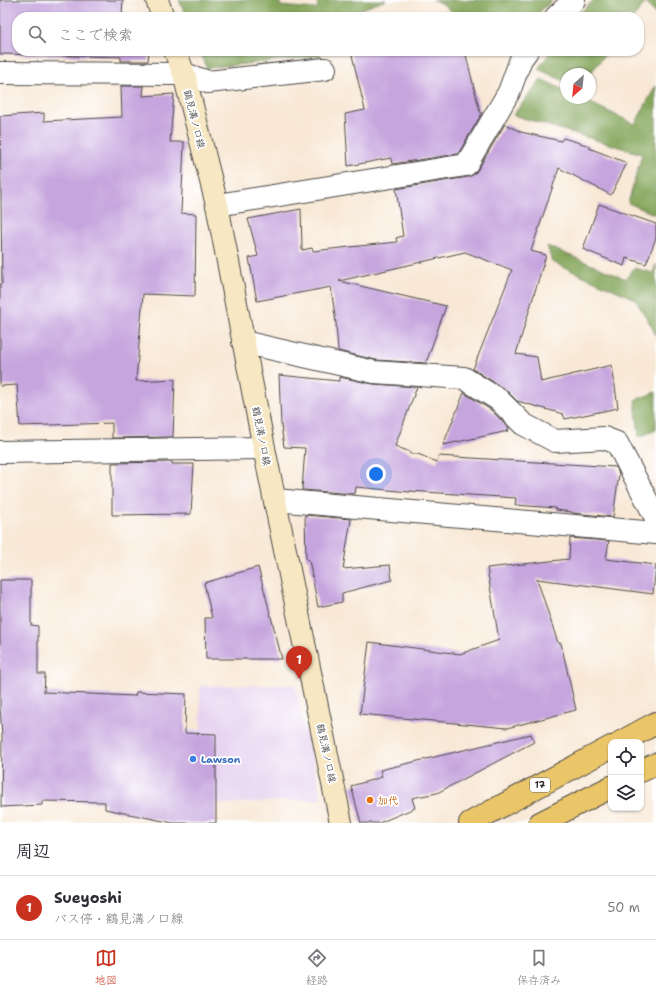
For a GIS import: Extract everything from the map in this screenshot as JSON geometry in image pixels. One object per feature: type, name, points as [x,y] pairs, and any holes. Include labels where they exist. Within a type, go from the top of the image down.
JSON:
[{"type":"main road","points":[[156,0],[161,12]]},
{"type":"main road","name":"鶴見溝ノ口線","points":[[178,56],[184,74],[218,205],[264,448],[341,823]]},
{"type":"main road","points":[[627,739],[656,723]]},
{"type":"main road","name":"17","points":[[470,823],[608,749]]},
{"type":"main road","points":[[644,770],[656,764]]},
{"type":"main road","points":[[540,823],[608,789]]},
{"type":"street","points":[[561,12],[574,0]]},
{"type":"street","points":[[218,205],[466,165],[509,92],[523,56]]},
{"type":"street","points":[[0,74],[184,74],[208,82],[325,69]]},
{"type":"street","points":[[243,342],[374,372],[464,378],[499,400],[523,424],[555,441],[604,438],[617,443],[656,518]]},
{"type":"street","points":[[0,452],[264,448]]},
{"type":"street","points":[[275,500],[656,533]]},
{"type":"shaded area","points":[[295,685],[322,799],[223,804],[133,787],[131,730],[201,730],[200,686]]},
{"type":"green space","points":[[179,0],[279,0],[281,6],[317,9],[318,0],[386,0],[354,12],[184,12]]},
{"type":"green space","points":[[433,0],[553,0],[540,12],[452,12],[443,4]]},
{"type":"green space","points":[[594,0],[656,0],[656,14],[645,3],[638,12],[581,12]]},
{"type":"green space","points":[[202,56],[321,56],[207,68]]},
{"type":"green space","points":[[547,56],[604,56],[595,68],[560,68],[560,79],[538,69]]},
{"type":"green space","points":[[541,79],[560,88],[560,104],[593,104],[635,124],[656,85],[656,215],[628,203],[642,154],[513,115]]},
{"type":"green space","points":[[547,246],[626,279],[634,268],[653,273],[656,264],[656,336],[635,299],[552,262]]},
{"type":"green space","points":[[656,392],[656,430],[639,437],[635,400]]},
{"type":"building","points":[[0,0],[123,0],[122,12],[12,12],[12,54],[0,54]]},
{"type":"building","points":[[81,56],[148,56],[148,61],[121,61],[121,57]]},
{"type":"building","points":[[352,56],[466,56],[480,112],[482,113],[458,154],[392,164],[391,158],[348,166],[345,114],[365,110]]},
{"type":"building","points":[[121,86],[144,86],[143,96],[174,94],[170,142],[184,142],[181,213],[196,214],[195,296],[143,294],[136,381],[175,379],[173,437],[112,438],[112,423],[20,426],[17,385],[0,386],[0,284],[2,284],[0,116],[44,113],[44,121],[122,117]]},
{"type":"building","points":[[505,124],[521,132],[561,141],[563,138],[590,146],[589,148],[627,163],[611,195],[559,168],[531,251],[546,255],[516,354],[537,357],[541,382],[612,365],[618,408],[565,419],[563,414],[517,401],[506,390],[473,369],[512,270],[465,252],[339,281],[446,306],[426,363],[376,360],[338,351],[331,287],[257,301],[249,258],[258,256],[248,219],[301,209],[302,250],[312,248],[313,251],[397,242],[396,238],[403,236],[396,189],[473,175],[477,171]]},
{"type":"building","points":[[599,204],[656,224],[656,238],[646,264],[626,258],[624,266],[583,249]]},
{"type":"building","points":[[279,375],[339,381],[339,377],[373,384],[417,387],[395,446],[410,452],[410,454],[418,454],[437,462],[439,456],[616,467],[619,474],[613,517],[572,513],[556,510],[556,508],[515,505],[516,498],[410,492],[356,487],[355,494],[302,490],[305,448],[284,447],[281,425]]},
{"type":"building","points":[[464,393],[491,410],[509,428],[508,431],[443,445]]},
{"type":"building","points":[[172,462],[172,464],[194,464],[191,514],[112,515],[112,463]]},
{"type":"building","points":[[305,515],[351,519],[343,569],[390,565],[392,580],[342,593],[342,602],[318,607],[309,560],[306,559]]},
{"type":"building","points":[[570,538],[609,541],[606,559],[656,565],[653,594],[537,579],[558,643],[561,643],[576,710],[507,728],[360,714],[369,642],[460,654],[499,640],[487,568],[569,559]]},
{"type":"building","points":[[258,567],[282,659],[206,659],[205,618],[212,618],[204,583]]},
{"type":"building","points":[[0,580],[31,580],[31,625],[38,626],[38,674],[45,674],[44,692],[135,696],[136,692],[186,694],[185,733],[216,734],[216,823],[173,823],[105,809],[105,802],[42,801],[42,805],[1,807],[2,736],[0,707]]},
{"type":"building","points":[[531,734],[534,742],[437,793],[412,798],[415,808],[379,823],[361,823],[351,786],[382,777],[380,770]]},
{"type":"place","name":"Sueyoshi","points":[[299,679]]},
{"type":"place","name":"Lawson","points":[[193,759]]},
{"type":"place","name":"加代","points":[[370,800]]}]
